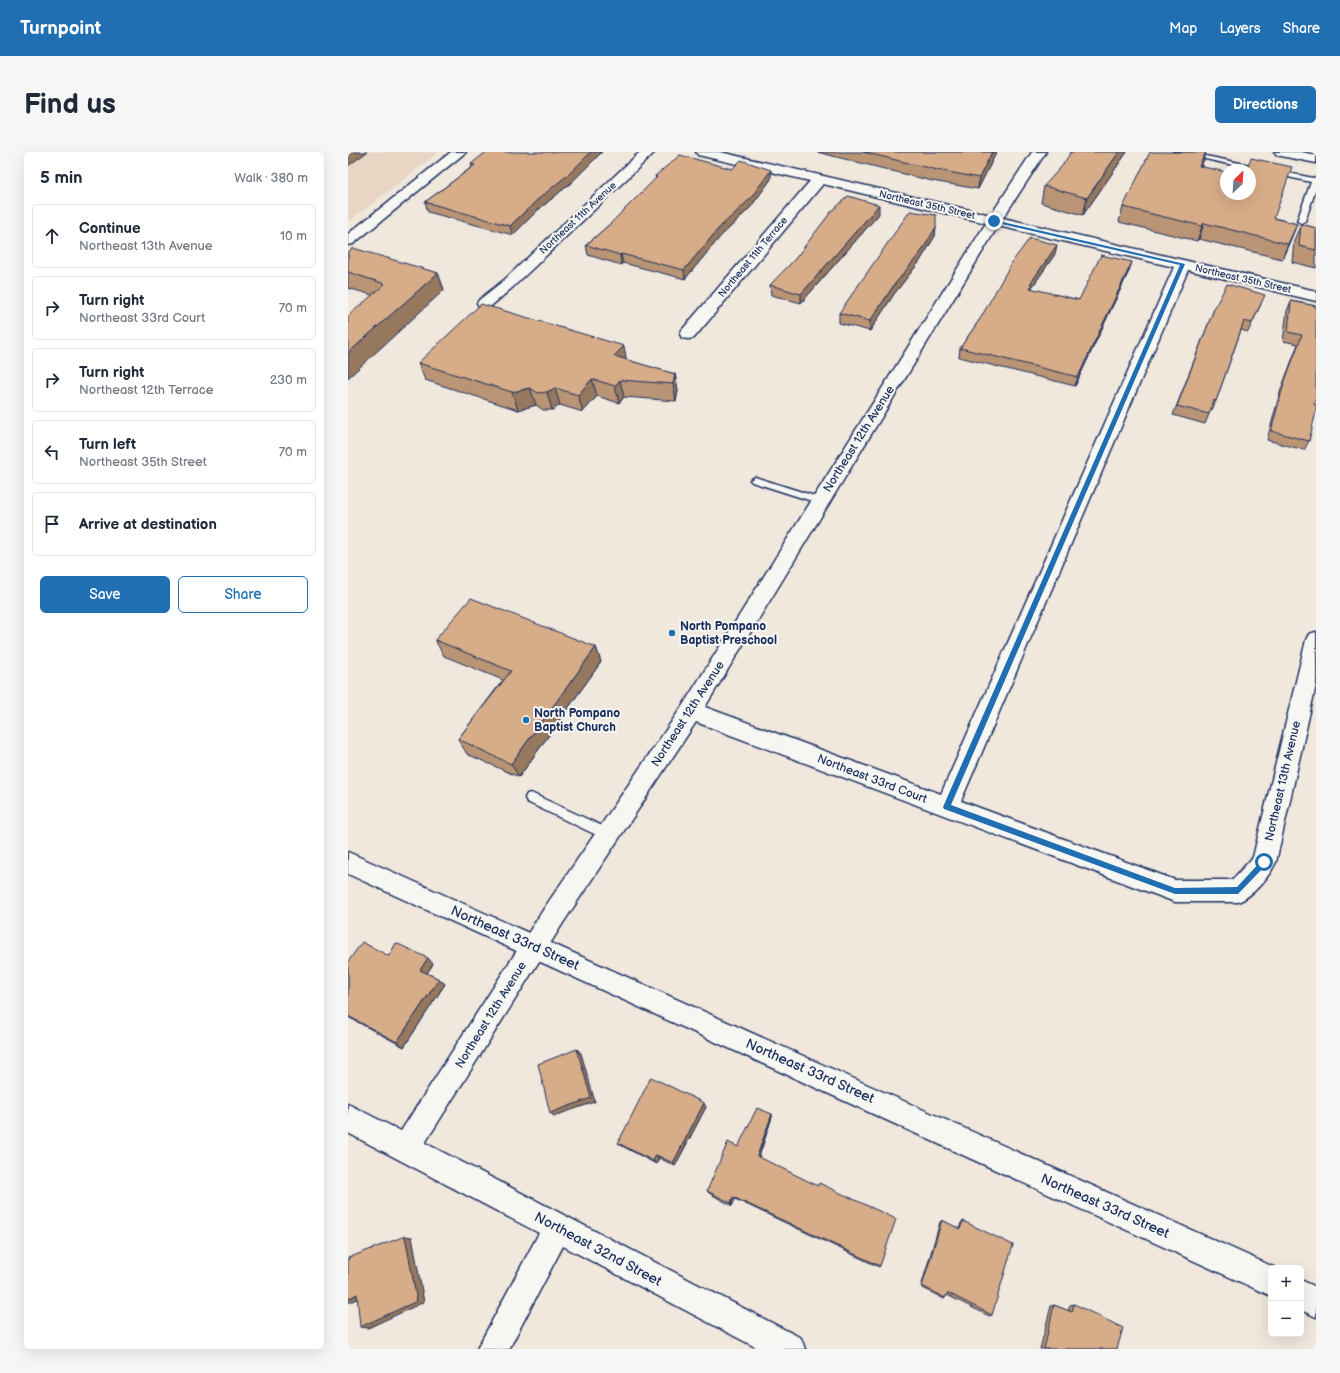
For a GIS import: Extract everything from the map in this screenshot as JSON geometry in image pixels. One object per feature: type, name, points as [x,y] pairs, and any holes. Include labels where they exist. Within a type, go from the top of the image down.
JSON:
[{"type":"street","points":[[348,241],[459,152]]},
{"type":"street","name":"Northeast 11th Avenue","points":[[485,303],[508,284],[648,152]]},
{"type":"street","name":"Northeast 35th Street","points":[[703,152],[1316,296]]},
{"type":"street","name":"Northeast 12th Avenue","points":[[406,1148],[534,946],[691,711],[994,221],[1039,152]]},
{"type":"street","points":[[1281,152],[1316,159]]},
{"type":"street","name":"Northeast 11th Terrace","points":[[688,334],[819,180]]},
{"type":"street","points":[[947,807],[1183,264]]},
{"type":"street","name":"Northeast 13th Avenue","points":[[1238,890],[1264,862],[1316,640]]},
{"type":"street","name":"Northeast 33rd Court","points":[[691,711],[1175,891],[1238,890]]},
{"type":"street","name":"Northeast 33rd Street","points":[[348,863],[1268,1280]]},
{"type":"street","points":[[348,1118],[406,1148]]},
{"type":"street","name":"Northeast 32nd Street","points":[[406,1148],[790,1349]]},
{"type":"street","points":[[492,1349],[557,1228]]},
{"type":"street","points":[[1304,1296],[1316,1302]]},
{"type":"lane","points":[[1176,152],[1316,181],[1301,221]]},
{"type":"lane","points":[[755,480],[820,501]]},
{"type":"lane","points":[[531,798],[609,835]]},
{"type":"shaded area","points":[[348,152],[439,152],[348,222]]},
{"type":"building","points":[[486,152],[591,152],[570,173],[536,201],[510,226],[425,202],[475,165],[471,164]]},
{"type":"building","points":[[863,152],[992,152],[979,178],[933,169]]},
{"type":"building","points":[[1071,152],[1119,152],[1087,198],[1044,186],[1062,166]]},
{"type":"building","points":[[1150,152],[1206,152],[1199,166],[1220,171],[1220,200],[1256,200],[1256,164],[1248,164],[1251,158],[1292,167],[1274,218],[1297,224],[1288,244],[1204,223],[1202,226],[1123,207]]},
{"type":"building","points":[[680,155],[732,169],[741,160],[771,170],[750,199],[719,228],[684,270],[621,254],[620,255],[586,245],[610,224],[657,177],[655,176]]},
{"type":"building","points":[[848,196],[879,205],[801,294],[770,285],[795,259],[831,212]]},
{"type":"building","points":[[910,211],[936,215],[936,227],[921,252],[894,285],[870,321],[839,313]]},
{"type":"building","points":[[1301,224],[1316,228],[1316,250],[1299,246]]},
{"type":"building","points":[[1030,238],[1057,245],[1030,284],[1032,284],[1030,288],[1079,300],[1101,255],[1132,262],[1078,377],[960,348],[980,319],[1012,262]]},
{"type":"building","points":[[353,248],[438,273],[348,353],[348,316],[385,284],[348,272],[348,252]]},
{"type":"building","points":[[1227,284],[1265,295],[1252,323],[1244,321],[1216,401],[1214,400],[1209,414],[1177,406],[1214,309]]},
{"type":"building","points":[[1291,301],[1316,306],[1316,399],[1314,404],[1316,404],[1316,411],[1309,441],[1271,431],[1284,383],[1302,335],[1288,332]]},
{"type":"building","points":[[481,304],[624,346],[614,356],[675,374],[673,384],[620,380],[615,386],[592,379],[578,395],[555,388],[547,392],[538,393],[530,388],[512,392],[418,363]]},
{"type":"building","name":"North Pompano Baptist Church","points":[[471,598],[596,647],[511,764],[458,739],[511,671],[435,640]]},
{"type":"building","points":[[362,942],[389,956],[396,943],[428,958],[420,970],[439,979],[397,1042],[348,1016],[348,962]]},
{"type":"building","points":[[577,1049],[591,1098],[550,1113],[538,1064]]},
{"type":"building","points":[[651,1077],[704,1103],[673,1163],[656,1155],[653,1161],[618,1143]]},
{"type":"building","points":[[757,1108],[772,1114],[757,1156],[818,1186],[819,1183],[896,1219],[880,1266],[733,1197],[731,1203],[707,1191],[728,1142],[738,1147]]},
{"type":"building","points":[[942,1220],[960,1229],[963,1221],[1013,1245],[992,1315],[948,1293],[945,1298],[922,1286]]},
{"type":"building","points":[[405,1236],[417,1301],[360,1327],[357,1294],[348,1299],[348,1258]]},
{"type":"building","points":[[1074,1304],[1123,1328],[1117,1349],[1044,1349],[1054,1305],[1072,1312]]},
{"type":"place","name":"North Pompano Baptist Preschool","points":[[672,633]]},
{"type":"place","name":"North Pompano Baptist Church","points":[[526,720]]},
{"type":"route","points":[[994,221],[1183,264],[947,807],[1175,891],[1238,890],[1264,862]]}]
